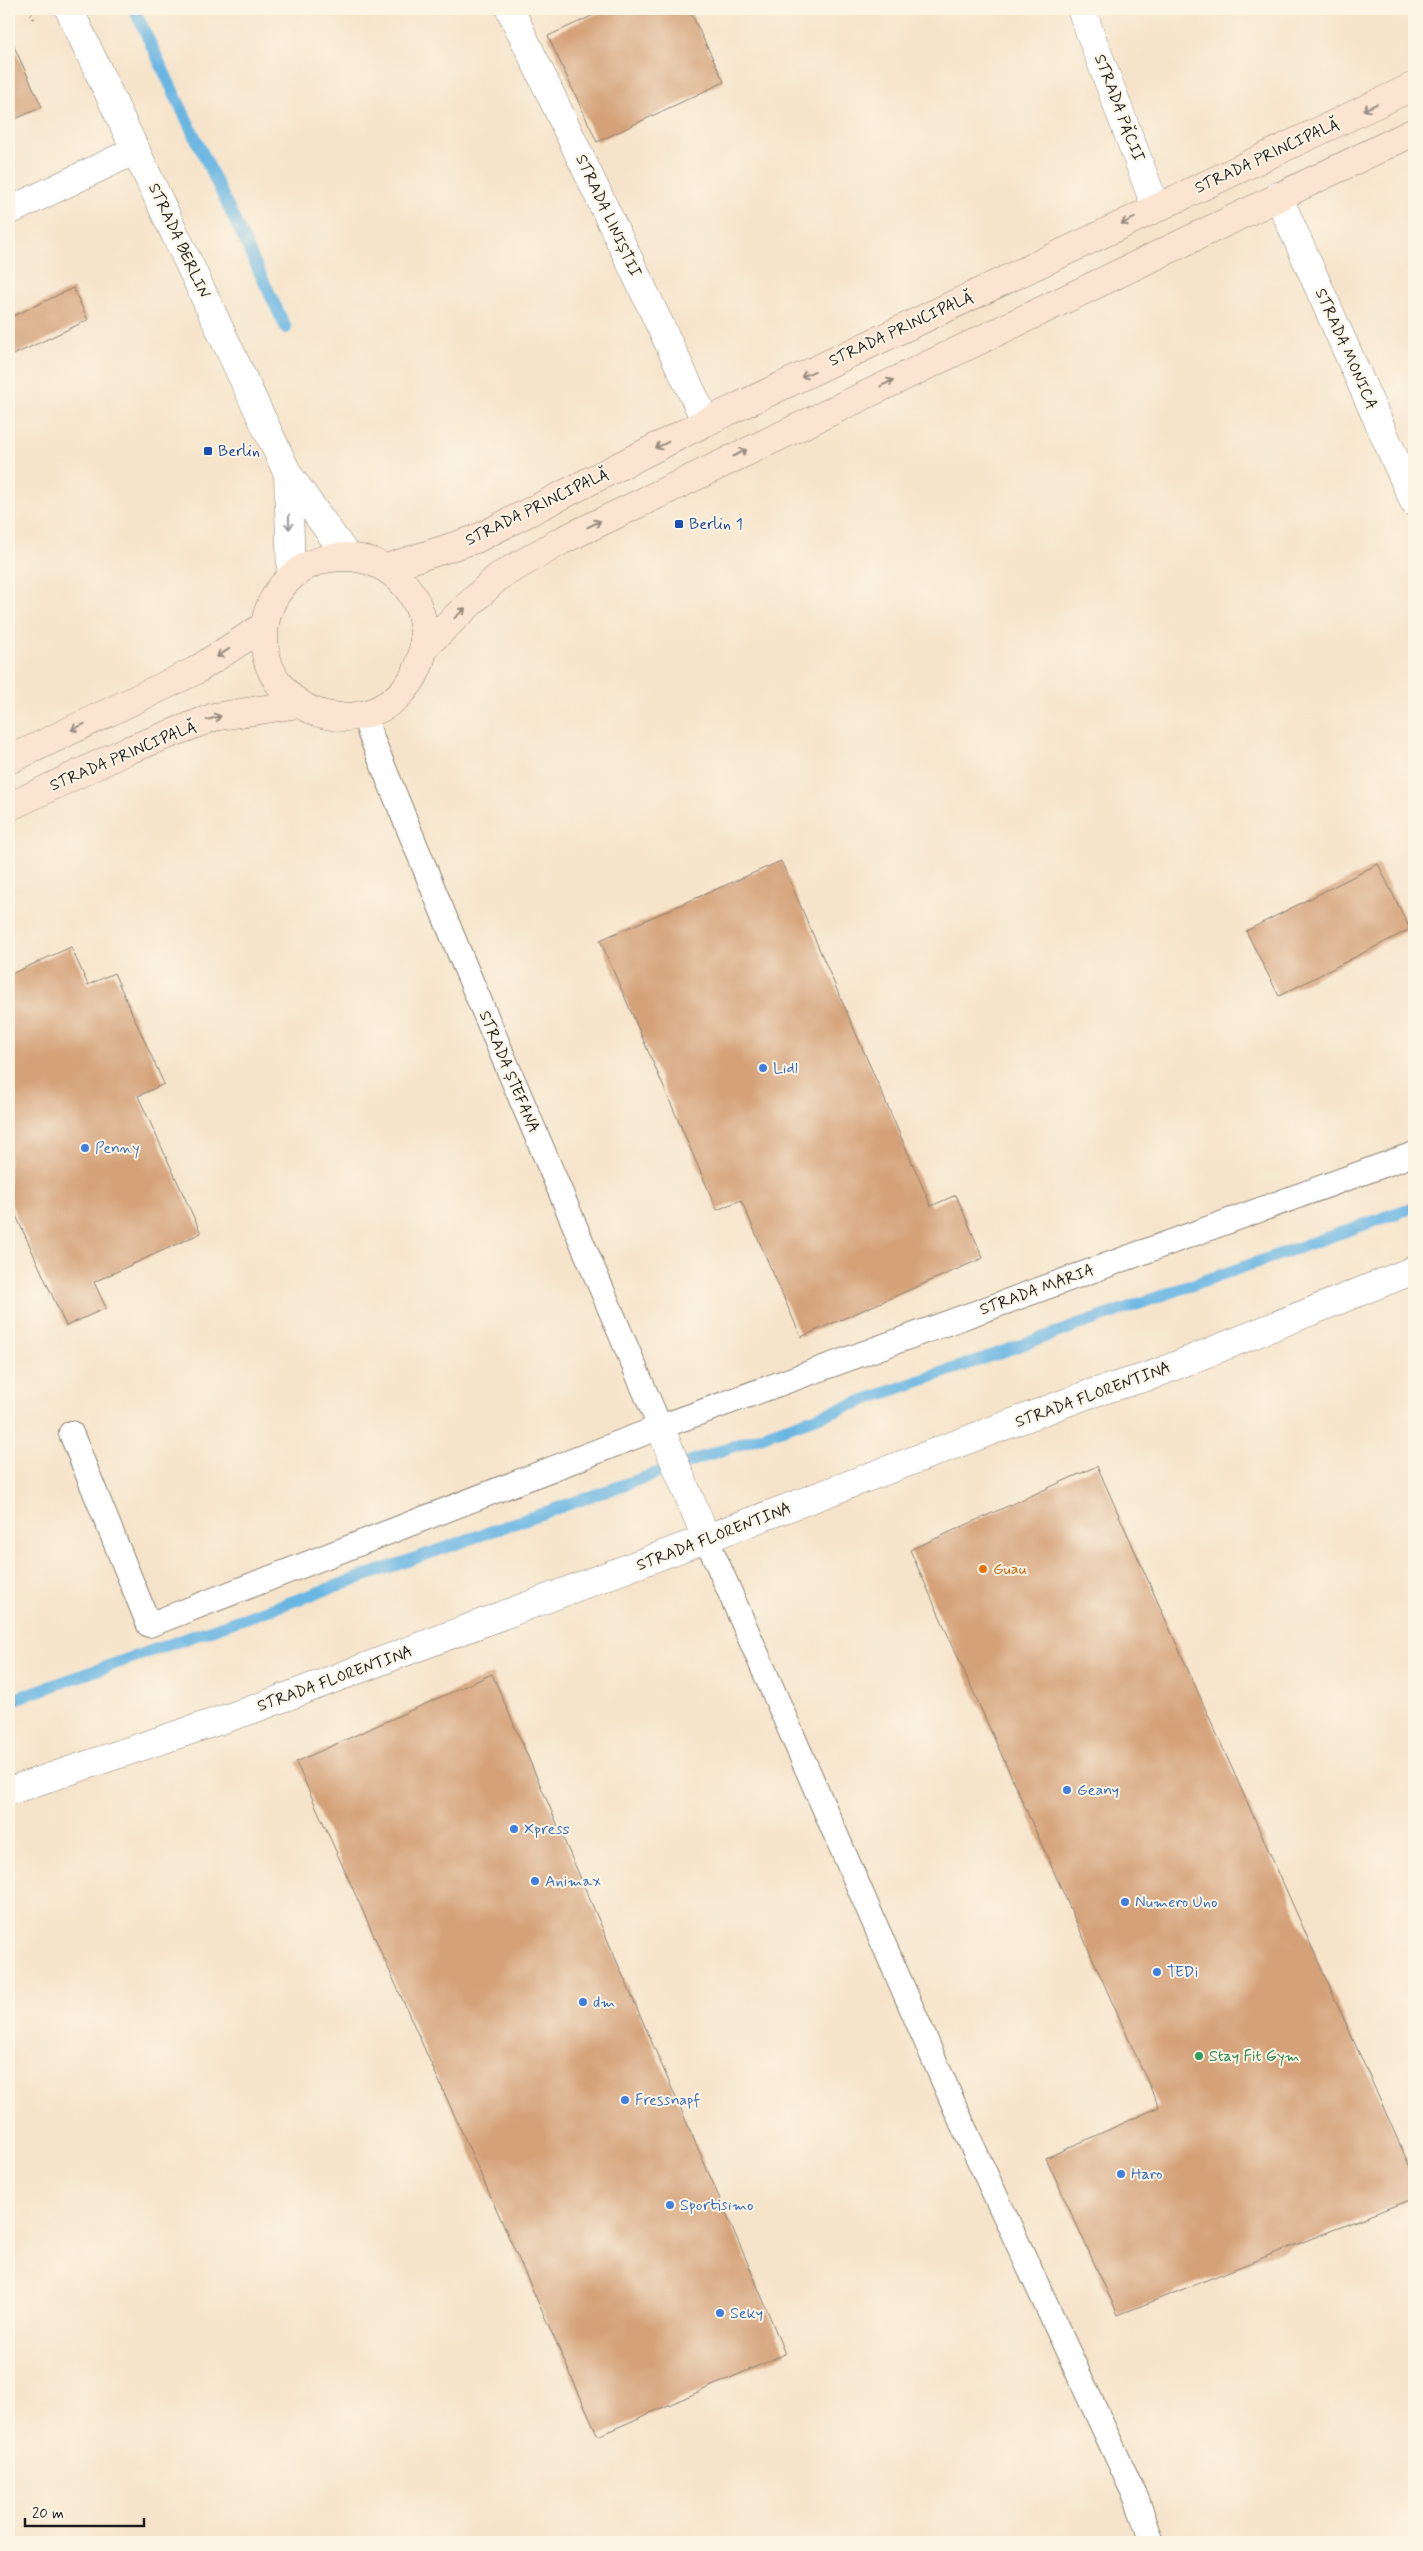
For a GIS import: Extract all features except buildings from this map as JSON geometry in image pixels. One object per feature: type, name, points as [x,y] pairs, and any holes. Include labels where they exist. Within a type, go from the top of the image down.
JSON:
[{"type":"main road","name":"STRADA PRINCIPALĂ","points":[[386,568],[476,539],[706,422],[1414,86]]},
{"type":"main road","points":[[424,647],[498,577],[561,540],[1414,132]]},
{"type":"main road","points":[[347,556],[367,559],[399,577],[417,602],[424,624],[424,647],[418,670],[405,690],[387,705],[365,715],[342,718],[319,714],[298,704],[282,689],[270,670],[264,649],[264,626],[269,608],[278,590],[291,576],[317,560],[347,556]]},
{"type":"main road","points":[[9,760],[195,671],[264,626]]},
{"type":"main road","name":"STRADA PRINCIPALĂ","points":[[9,807],[126,751],[214,717],[298,704]]},
{"type":"street","name":"STRADA BERLIN","points":[[69,9],[288,474],[347,556]]},
{"type":"street","name":"STRADA LINIȘTII","points":[[510,9],[706,422]]},
{"type":"street","name":"STRADA PĂCII","points":[[1081,9],[1156,208]]},
{"type":"street","points":[[9,211],[136,150]]},
{"type":"street","name":"STRADA MONICA","points":[[1278,196],[1414,502]]},
{"type":"street","name":"STRADA BERLIN","points":[[288,474],[291,576]]},
{"type":"street","name":"STRADA FLORENTINA","points":[[9,1791],[254,1709],[707,1540],[1089,1394],[1150,1376],[1414,1270]]},
{"type":"street","points":[[663,1435],[707,1540]]},
{"type":"lane","name":"STRADA ȘTEFANA","points":[[365,715],[370,734],[463,962],[663,1435]]},
{"type":"lane","name":"STRADA MARIA","points":[[71,1433],[149,1625],[1414,1154]]},
{"type":"lane","points":[[707,1540],[964,2128],[1137,2500],[1152,2542]]},
{"type":"waterway","points":[[134,9],[286,328]]},
{"type":"waterway","points":[[9,1701],[1414,1207]]},
{"type":"place","name":"Berlin","points":[[208,451]]},
{"type":"place","name":"Berlin 1","points":[[679,524]]},
{"type":"place","name":"Lidl","points":[[763,1068]]},
{"type":"place","name":"Penny","points":[[85,1148]]},
{"type":"place","name":"Guau","points":[[983,1569]]},
{"type":"place","name":"Geany","points":[[1067,1790]]},
{"type":"place","name":"Xpress","points":[[514,1829]]},
{"type":"place","name":"Animax","points":[[535,1881]]},
{"type":"place","name":"Numero Uno","points":[[1125,1902]]},
{"type":"place","name":"TEDi","points":[[1157,1972]]},
{"type":"place","name":"dm","points":[[583,2002]]},
{"type":"place","name":"Stay Fit Gym","points":[[1199,2056]]},
{"type":"place","name":"Fressnapf","points":[[625,2100]]},
{"type":"place","name":"Haro","points":[[1121,2174]]},
{"type":"place","name":"Sportisimo","points":[[670,2205]]},
{"type":"place","name":"Seky","points":[[720,2313]]}]
